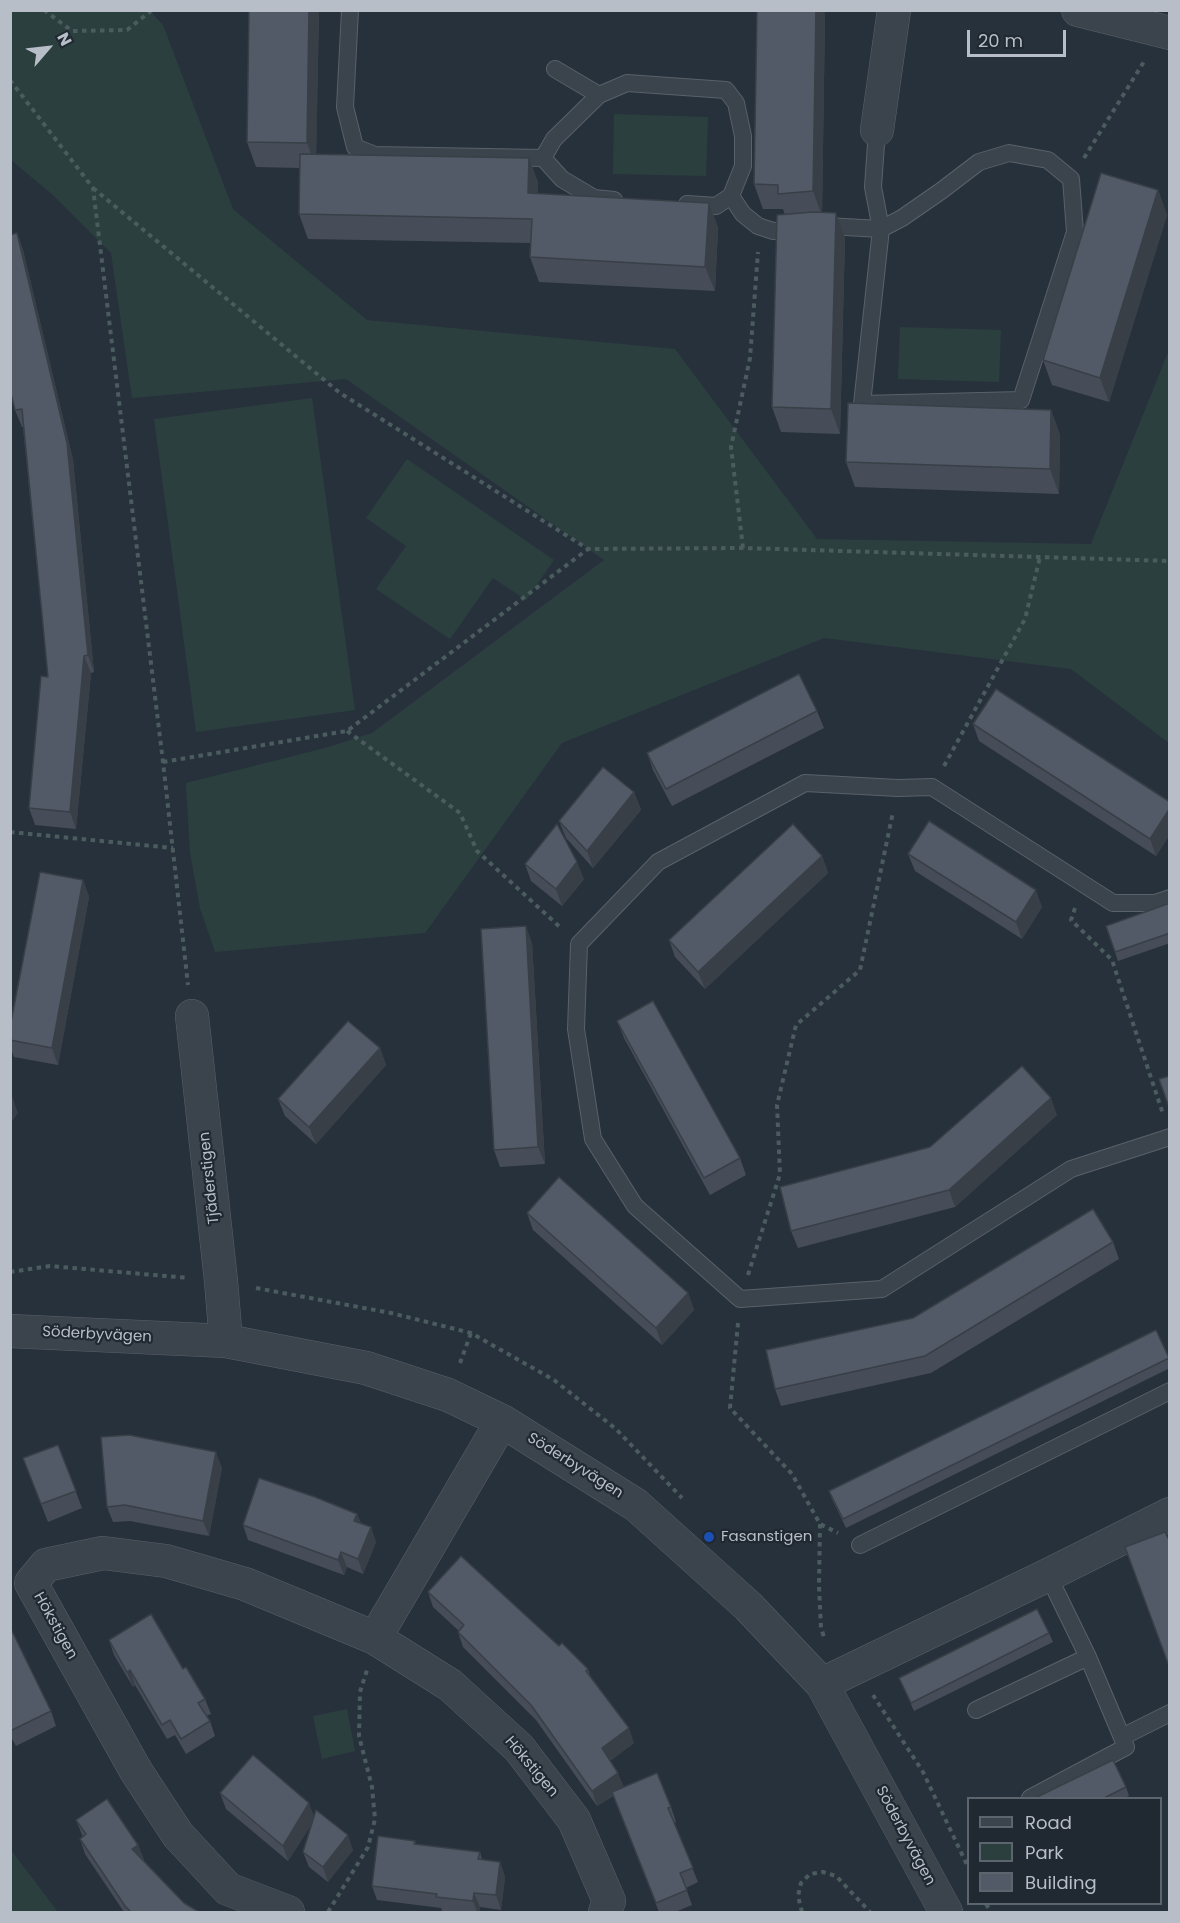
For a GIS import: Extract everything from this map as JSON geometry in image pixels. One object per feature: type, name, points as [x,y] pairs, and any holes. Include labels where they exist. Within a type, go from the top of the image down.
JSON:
[{"type":"street","points":[[877,130],[894,10]]},
{"type":"street","points":[[1078,10],[1166,32]]},
{"type":"street","name":"Tjäderstigen","points":[[192,1016],[226,1341]]},
{"type":"street","name":"Söderbyvägen","points":[[10,1331],[226,1341],[366,1368],[448,1395],[502,1421],[636,1504],[748,1606],[822,1684],[946,1912]]},
{"type":"street","points":[[375,1638],[502,1421]]},
{"type":"street","points":[[822,1684],[1170,1514]]},
{"type":"street","name":"Hökstigen","points":[[288,1912],[228,1889],[178,1834],[136,1771],[31,1583],[46,1565],[103,1553],[166,1561],[245,1584],[375,1638],[450,1685],[519,1748],[574,1820],[609,1901],[605,1912]]},
{"type":"lane","points":[[350,10],[345,107],[355,147],[375,156],[543,158],[562,179],[594,198],[627,200]]},
{"type":"lane","points":[[555,69],[599,94]]},
{"type":"lane","points":[[543,158],[554,138],[599,94],[627,83],[726,90],[736,103],[743,136],[742,166],[731,196],[716,206],[671,203]]},
{"type":"lane","points":[[731,196],[743,214],[762,227],[773,231],[827,226],[881,229],[902,218],[979,162],[1009,153],[1048,160],[1071,179],[1075,232],[1021,400],[862,404],[881,229],[873,188],[877,130]]},
{"type":"lane","points":[[1168,1131],[1071,1169],[882,1288],[740,1299],[635,1206],[593,1139],[576,1029],[579,945],[658,862],[805,783],[898,788],[932,787],[1113,903],[1155,903],[1170,898]]},
{"type":"lane","points":[[860,1545],[1170,1391]]},
{"type":"lane","points":[[1032,1797],[1126,1747],[1088,1657],[1048,1575]]},
{"type":"lane","points":[[976,1710],[1088,1657]]},
{"type":"lane","points":[[1122,1737],[1170,1713]]},
{"type":"path","points":[[44,10],[72,32],[127,30],[152,10]]},
{"type":"path","points":[[1071,179],[1166,32]]},
{"type":"path","points":[[10,81],[93,188],[340,393],[588,549],[743,548],[1170,561]]},
{"type":"path","points":[[93,188],[164,762],[192,1016]]},
{"type":"path","points":[[743,548],[731,447],[750,358],[762,227]]},
{"type":"path","points":[[164,762],[347,731],[588,549]]},
{"type":"path","points":[[932,787],[1025,619],[1040,557]]},
{"type":"path","points":[[347,731],[460,813],[477,851],[579,945]]},
{"type":"path","points":[[821,1628],[820,1524],[792,1474],[730,1408],[740,1299],[780,1174],[777,1105],[796,1025],[860,970],[898,788]]},
{"type":"path","points":[[10,832],[173,848]]},
{"type":"path","points":[[1084,885],[1071,920],[1112,960],[1168,1131]]},
{"type":"path","points":[[820,1524],[860,1545]]},
{"type":"path","points":[[328,1912],[368,1847],[375,1819],[372,1787],[359,1736],[360,1692],[375,1638]]},
{"type":"path","points":[[802,1912],[798,1896],[801,1883],[810,1874],[823,1872],[836,1876],[870,1912]]},
{"type":"green space","points":[[10,11],[150,11],[163,25],[233,209],[367,320],[675,349],[817,539],[1091,544],[1169,350],[1169,743],[1071,669],[824,638],[562,743],[425,933],[215,952],[200,908],[190,853],[186,783],[325,748],[372,733],[604,560],[346,379],[132,398],[111,253],[53,195],[11,160]]},
{"type":"green space","points":[[614,114],[708,117],[706,176],[613,174]]},
{"type":"green space","points":[[900,327],[1001,330],[999,382],[898,379]]},
{"type":"green space","points":[[312,398],[355,710],[196,732],[154,419]]},
{"type":"green space","points":[[407,459],[554,560],[526,600],[493,578],[450,639],[376,589],[406,546],[366,518]]},
{"type":"green space","points":[[347,1709],[355,1751],[322,1759],[313,1716]]},
{"type":"green space","points":[[11,1850],[58,1912],[11,1912]]},
{"type":"building","points":[[249,10],[309,10],[307,143],[247,142]]},
{"type":"building","points":[[757,10],[816,10],[813,191],[778,194],[778,185],[754,184]]},
{"type":"building","points":[[300,154],[529,158],[528,193],[709,203],[705,267],[530,257],[532,219],[299,214]]},
{"type":"building","points":[[1101,173],[1158,190],[1100,378],[1043,360]]},
{"type":"building","points":[[836,213],[831,409],[772,407],[777,215]]},
{"type":"building","points":[[17,233],[67,443],[88,655],[84,656],[70,812],[29,808],[41,676],[48,677],[22,409],[15,410],[10,390],[10,235]]},
{"type":"building","points":[[848,403],[1051,410],[1050,469],[846,462]]},
{"type":"building","points":[[799,674],[817,711],[666,789],[647,753]]},
{"type":"building","points":[[996,689],[1170,802],[1170,808],[1150,839],[973,724]]},
{"type":"building","points":[[603,767],[634,792],[587,851],[559,821]]},
{"type":"building","points":[[929,821],[1036,890],[1016,922],[908,854]]},
{"type":"building","points":[[557,824],[577,862],[556,889],[525,864]]},
{"type":"building","points":[[793,824],[822,856],[698,972],[669,940]]},
{"type":"building","points":[[40,872],[83,880],[52,1048],[10,1040],[10,1027]]},
{"type":"building","points":[[1170,903],[1170,933],[1115,952],[1106,926]]},
{"type":"building","points":[[526,926],[538,1147],[494,1150],[481,929]]},
{"type":"building","points":[[653,1001],[740,1158],[704,1178],[617,1021]]},
{"type":"building","points":[[348,1021],[380,1048],[309,1127],[278,1099]]},
{"type":"building","points":[[1022,1066],[1051,1098],[949,1190],[791,1231],[780,1187],[930,1147]]},
{"type":"building","points":[[1170,1076],[1170,1107],[1169,1107],[1159,1079]]},
{"type":"building","points":[[559,1177],[688,1293],[656,1328],[527,1213]]},
{"type":"building","points":[[1093,1209],[1113,1242],[925,1356],[775,1389],[766,1350],[913,1318]]},
{"type":"building","points":[[1156,1330],[1169,1358],[843,1519],[829,1491]]},
{"type":"building","points":[[129,1435],[216,1452],[203,1521],[125,1505],[107,1507],[101,1437]]},
{"type":"building","points":[[58,1445],[76,1491],[41,1504],[23,1458]]},
{"type":"building","points":[[259,1478],[357,1514],[354,1521],[371,1527],[358,1559],[341,1552],[338,1560],[243,1525]]},
{"type":"building","points":[[1165,1532],[1170,1542],[1169,1666],[1125,1547]]},
{"type":"building","points":[[461,1556],[559,1646],[562,1643],[588,1669],[586,1671],[629,1728],[602,1748],[618,1773],[592,1791],[531,1705],[458,1632],[464,1625],[428,1592]]},
{"type":"building","points":[[1037,1609],[1049,1633],[911,1703],[899,1678]]},
{"type":"building","points":[[151,1614],[183,1669],[186,1667],[205,1699],[198,1703],[210,1721],[181,1739],[170,1720],[162,1725],[130,1670],[127,1672],[109,1640]]},
{"type":"building","points":[[10,1627],[51,1711],[10,1731]]},
{"type":"building","points":[[253,1755],[309,1803],[283,1846],[220,1793]]},
{"type":"building","points":[[1113,1760],[1126,1787],[1106,1797],[1037,1797]]},
{"type":"building","points":[[657,1773],[671,1807],[668,1808],[693,1868],[680,1873],[687,1890],[656,1903],[612,1792]]},
{"type":"building","points":[[107,1799],[138,1845],[132,1849],[184,1903],[199,1912],[131,1912],[125,1906],[80,1839],[86,1834],[76,1820]]},
{"type":"building","points":[[316,1810],[348,1835],[323,1867],[303,1852]]},
{"type":"building","points":[[378,1836],[415,1841],[414,1844],[480,1852],[478,1859],[500,1862],[496,1895],[474,1893],[473,1901],[372,1886]]},
{"type":"place","name":"Fasanstigen","points":[[709,1537]]}]
